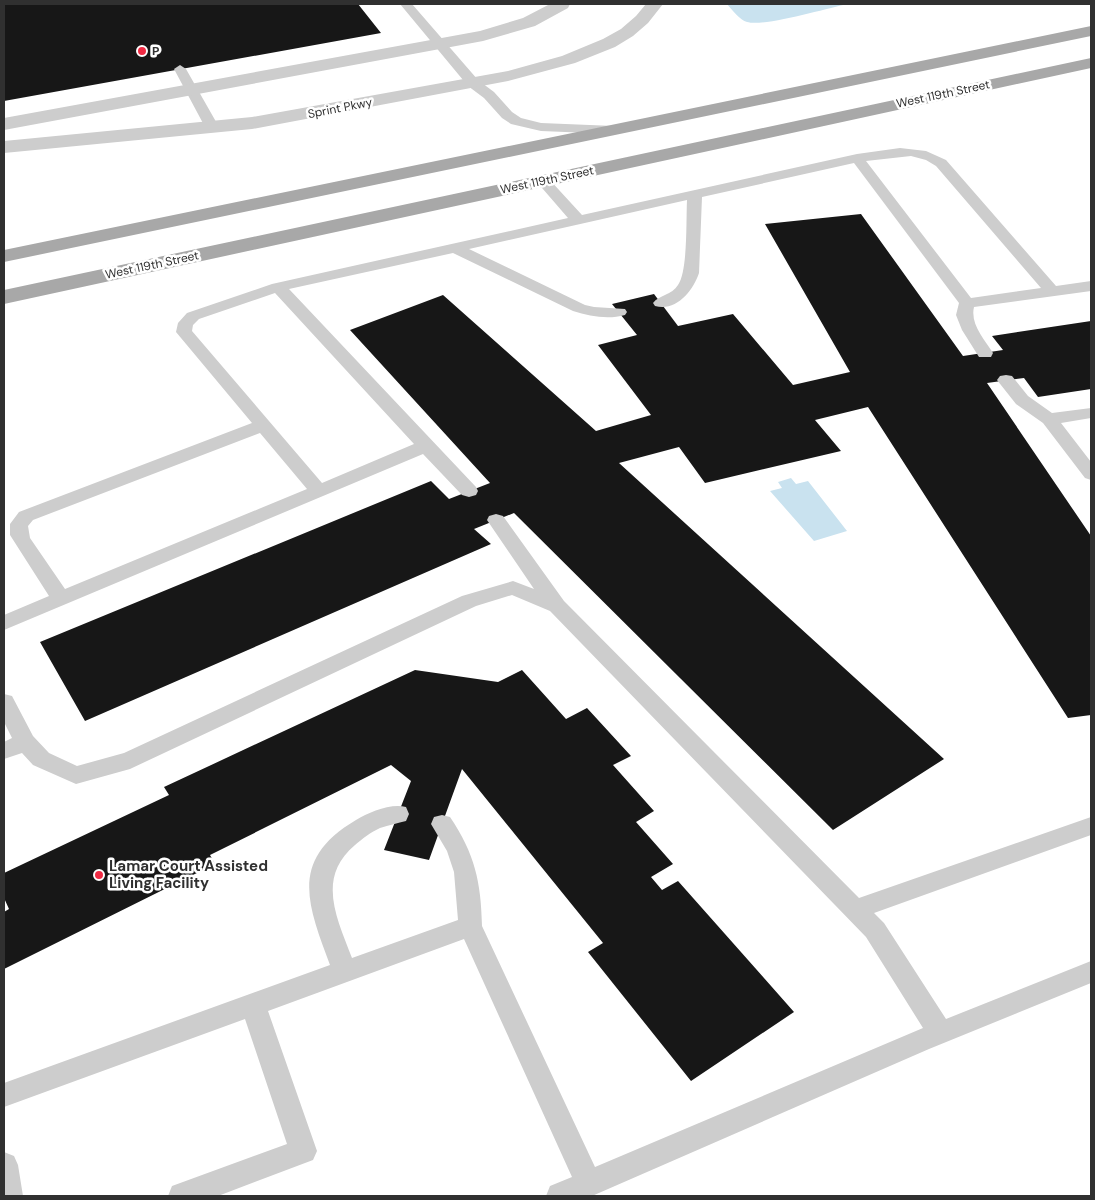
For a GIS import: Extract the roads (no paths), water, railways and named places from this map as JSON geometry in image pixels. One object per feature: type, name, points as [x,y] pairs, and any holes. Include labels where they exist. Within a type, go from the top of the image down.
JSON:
[{"type":"main road","points":[[4,256],[1091,31]]},
{"type":"main road","name":"West 119th Street","points":[[4,297],[1091,63]]},
{"type":"street","points":[[4,124],[508,30],[529,22],[562,4]]},
{"type":"street","name":"Sprint Pkwy","points":[[4,147],[212,127],[292,117],[545,67],[601,46],[637,23],[655,4]]},
{"type":"lane","points":[[406,4],[473,82],[489,95],[507,115],[516,121],[541,127],[614,130]]},
{"type":"lane","points":[[180,69],[212,127]]},
{"type":"lane","points":[[319,491],[187,336],[183,326],[193,316],[278,287],[857,158],[910,151],[934,157],[941,163],[1052,291]]},
{"type":"lane","points":[[857,158],[967,302]]},
{"type":"lane","points":[[543,180],[578,220]]},
{"type":"lane","points":[[661,303],[674,298],[688,285],[691,273],[696,194]]},
{"type":"lane","points":[[455,248],[579,308],[594,312],[619,312]]},
{"type":"lane","points":[[967,302],[1091,286]]},
{"type":"lane","points":[[278,287],[469,492]]},
{"type":"lane","points":[[967,302],[964,315],[970,330],[985,353]]},
{"type":"lane","points":[[1006,380],[1022,400],[1049,419],[1091,474]]},
{"type":"lane","points":[[1049,419],[1091,413]]},
{"type":"lane","points":[[61,599],[21,540],[17,531],[19,523],[26,516],[263,425]]},
{"type":"lane","points":[[4,623],[426,446]]},
{"type":"lane","points":[[496,520],[557,606],[875,930],[941,1033]]},
{"type":"lane","points":[[4,702],[25,742],[41,759],[76,775],[130,760],[470,601],[513,588],[557,606]]},
{"type":"lane","points":[[4,751],[25,742]]},
{"type":"lane","points":[[345,971],[325,913],[320,884],[324,863],[342,842],[370,823],[398,814]]},
{"type":"lane","points":[[442,824],[462,857],[468,878],[470,926],[589,1184]]},
{"type":"lane","points":[[855,910],[1091,826]]},
{"type":"lane","points":[[4,1095],[470,926]]},
{"type":"lane","points":[[560,1196],[941,1033],[1091,972]]},
{"type":"lane","points":[[182,1196],[303,1151],[253,1004]]},
{"type":"lane","points":[[4,1165],[9,1196]]},
{"type":"water","points":[[727,4],[848,4],[781,20],[756,23],[747,22],[742,19]]},
{"type":"water","points":[[791,478],[796,484],[808,481],[847,531],[814,541],[770,491],[782,488],[778,482]]},
{"type":"place","name":"P","points":[[142,51]]},
{"type":"place","name":"Lamar Court Assisted Living Facility","points":[[99,875]]}]
